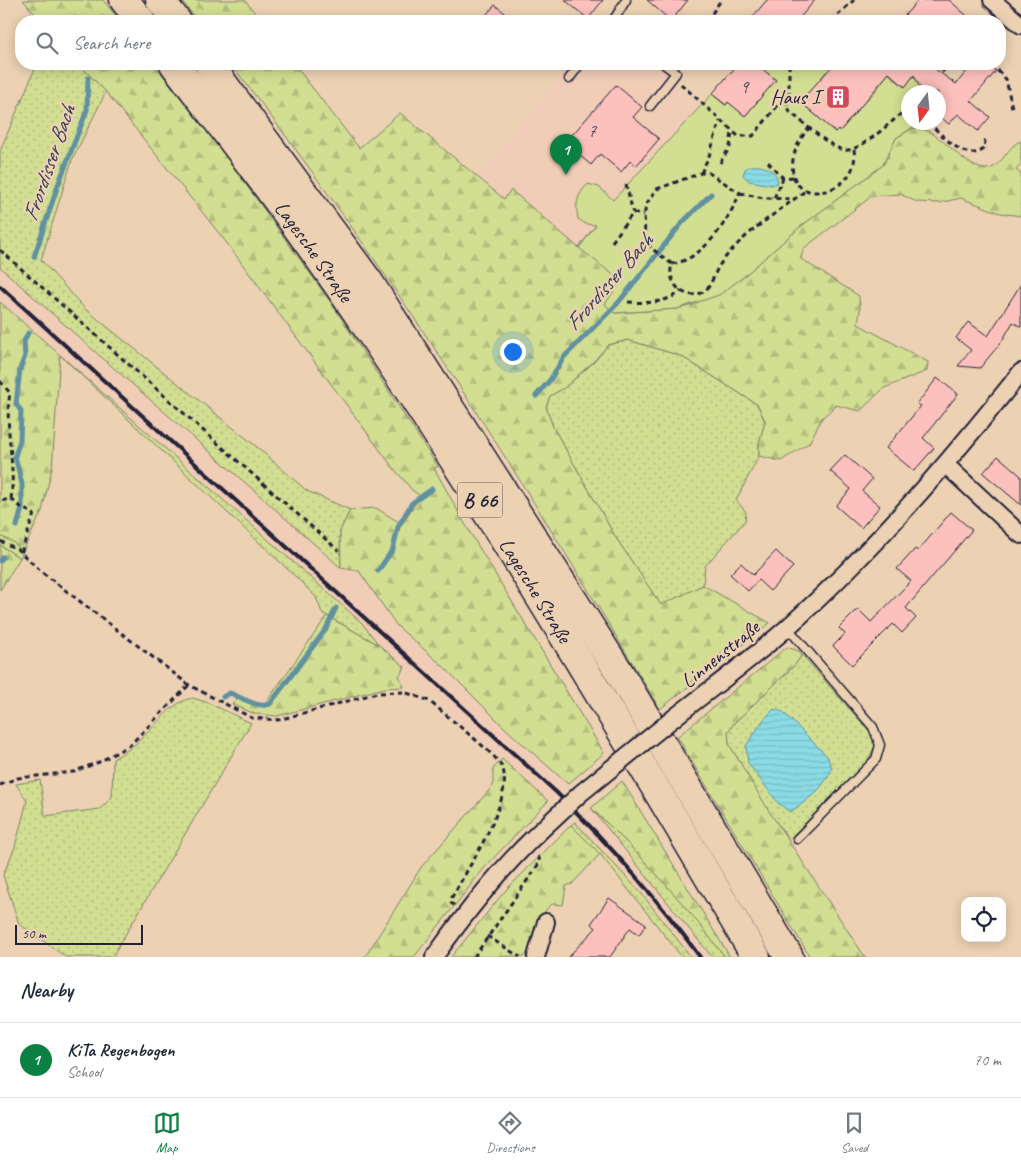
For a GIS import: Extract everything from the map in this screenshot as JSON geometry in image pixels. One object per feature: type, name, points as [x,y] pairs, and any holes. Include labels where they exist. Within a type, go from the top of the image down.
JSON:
[{"type":"highway","points":[[124,0],[136,15]]},
{"type":"highway","points":[[160,0],[172,15]]},
{"type":"highway","name":"Lagesche Straße","points":[[179,70],[269,188],[369,331],[496,524],[756,957]]},
{"type":"highway","name":"Lagesche Straße","points":[[213,70],[369,282],[616,668],[789,957]]},
{"type":"street","points":[[992,0],[1021,25]]},
{"type":"street","name":"Linnenstraße","points":[[434,957],[465,915],[532,839],[581,793],[787,627],[858,558],[946,465],[1021,372]]},
{"type":"street","points":[[946,465],[1021,535]]},
{"type":"street","points":[[536,957],[546,922]]},
{"type":"lane","points":[[617,15],[626,0]]},
{"type":"lane","points":[[569,79],[576,70]]},
{"type":"lane","points":[[650,106],[676,73],[672,70]]},
{"type":"lane","points":[[787,627],[873,727],[880,745],[876,759],[797,839]]},
{"type":"path","points":[[711,15],[721,0]]},
{"type":"path","points":[[838,15],[854,0]]},
{"type":"path","points":[[789,70],[789,99],[787,104],[790,112],[835,147],[845,151],[854,150],[901,113]]},
{"type":"path","points":[[998,70],[1006,78],[1012,108]]},
{"type":"path","points":[[676,73],[685,90],[738,136],[753,136],[788,94]]},
{"type":"path","points":[[789,99],[796,98],[802,102]]},
{"type":"path","points":[[701,173],[716,138],[720,121]]},
{"type":"path","points":[[805,191],[797,184],[793,177],[795,150],[810,127]]},
{"type":"path","points":[[937,130],[963,152],[971,154],[978,154],[984,149],[985,140]]},
{"type":"path","points":[[720,163],[730,147],[732,132]]},
{"type":"path","points":[[672,264],[671,278],[674,286],[681,291],[694,294],[702,293],[708,288],[726,256],[805,191],[825,191],[836,188],[846,180],[856,159],[854,150]]},
{"type":"path","points":[[768,162],[783,178]]},
{"type":"path","points":[[672,264],[651,248],[645,236],[644,215],[651,197],[657,189],[701,173],[714,175],[740,193],[750,197],[795,199]]},
{"type":"path","points":[[783,178],[793,177]]},
{"type":"path","points":[[774,198],[783,178]]},
{"type":"path","points":[[626,184],[633,214]]},
{"type":"path","points":[[672,264],[690,259],[708,242],[732,213],[740,193]]},
{"type":"path","points":[[633,214],[644,215]]},
{"type":"path","points":[[612,242],[633,214]]},
{"type":"path","points":[[0,250],[339,551]]},
{"type":"path","points":[[628,302],[674,298],[681,291]]},
{"type":"path","points":[[0,381],[10,393],[7,414],[14,477],[11,499]]},
{"type":"path","points":[[0,501],[11,499],[22,508],[34,514],[20,553]]},
{"type":"path","points":[[0,541],[20,553],[42,573],[189,685],[252,718],[278,720],[377,693],[404,692],[428,700],[438,708],[500,764],[506,784],[502,804],[452,897],[451,902],[465,915]]},
{"type":"path","points":[[0,785],[18,778],[73,772],[99,762],[130,744],[189,685]]},
{"type":"path","points":[[474,957],[540,862],[532,839]]},
{"type":"path","points":[[487,936],[520,957]]},
{"type":"shaded area","points":[[565,70],[665,70],[671,75],[681,94],[703,114],[579,248],[511,190],[505,199],[478,177]]},
{"type":"shaded area","points":[[0,267],[131,384],[358,571],[397,626],[442,665],[507,730],[568,784],[548,801],[460,722],[405,667],[379,645],[322,613],[316,597],[299,580],[60,355],[0,302]]},
{"type":"shaded area","points":[[591,808],[625,840],[725,957],[682,957],[600,854],[571,825]]},
{"type":"green space","points":[[23,0],[103,0],[115,15],[36,15]]},
{"type":"green space","points":[[181,0],[245,0],[256,15],[193,15]]},
{"type":"green space","points":[[34,70],[85,70],[106,92],[72,160],[41,260],[85,309],[257,447],[307,491],[350,510],[340,531],[341,568],[0,267],[0,151]]},
{"type":"green space","points":[[85,70],[159,70],[216,143],[332,304],[438,467],[434,468],[469,531],[604,753],[568,784],[507,730],[442,665],[397,626],[359,571],[341,568],[340,531],[350,510],[376,508],[402,524],[420,496],[412,490],[391,465],[226,242],[106,92]]},
{"type":"green space","points":[[236,70],[299,70],[359,148],[400,113],[504,199],[511,190],[579,248],[591,231],[624,271],[615,313],[677,309],[693,305],[742,278],[800,227],[883,165],[896,138],[910,130],[928,131],[964,159],[979,168],[986,169],[996,165],[1016,143],[1021,141],[1021,165],[1016,170],[1021,174],[1021,216],[1000,213],[961,198],[939,203],[917,202],[900,194],[872,196],[803,249],[801,259],[859,296],[858,324],[928,362],[927,371],[884,388],[860,411],[836,405],[822,418],[809,443],[781,461],[759,456],[759,443],[765,422],[758,405],[681,356],[628,340],[608,345],[594,361],[564,388],[550,396],[546,407],[553,427],[616,538],[661,605],[703,585],[770,623],[660,709],[508,461],[402,299],[290,141]]},
{"type":"green space","points":[[762,70],[831,70],[828,74],[826,72],[818,82],[816,89],[813,87],[803,104],[835,132],[838,129],[840,131],[848,122],[846,119],[850,115],[853,116],[860,107],[858,105],[868,99],[876,90],[889,70],[890,75],[902,85],[901,130],[909,130],[896,138],[883,165],[800,227],[742,278],[719,295],[677,309],[614,313],[605,304],[621,281],[579,248],[596,225],[586,224],[578,219],[577,204],[581,192],[588,184],[599,187],[613,200],[712,94],[725,105],[729,101],[745,116],[775,80]]},
{"type":"green space","points":[[913,76],[922,85],[906,85]]},
{"type":"green space","points":[[0,302],[60,355],[52,468],[42,511],[23,551],[0,536]]},
{"type":"green space","points":[[628,340],[681,356],[758,405],[765,422],[759,443],[759,456],[736,500],[746,512],[745,521],[705,566],[703,585],[661,606],[616,538],[553,427],[546,407],[550,396],[564,388],[594,362],[608,345]]},
{"type":"green space","points":[[60,355],[362,623],[379,645],[322,613],[316,597],[299,580]]},
{"type":"green space","points":[[0,536],[13,542],[23,551],[20,558],[0,545]]},
{"type":"green space","points":[[0,545],[20,558],[0,590]]},
{"type":"green space","points":[[327,616],[379,645],[405,667],[399,676],[404,687],[385,688],[277,716],[255,714],[232,704],[237,699],[265,704]]},
{"type":"green space","points":[[787,647],[799,651],[802,655],[794,666],[734,723],[728,732],[729,744],[769,811],[865,957],[810,957],[677,737]]},
{"type":"green space","points":[[802,655],[871,733],[875,746],[868,760],[789,839],[768,811],[729,744],[728,732],[734,723],[794,666]]},
{"type":"green space","points":[[193,698],[209,703],[251,723],[112,957],[66,957],[19,924],[3,875],[15,847],[27,801],[16,784],[40,780],[45,816],[100,809],[112,797],[113,759],[138,742],[165,714],[178,704]]},
{"type":"green space","points":[[502,759],[548,801],[486,866],[414,957],[365,957],[422,866],[493,786],[493,769]]},
{"type":"green space","points":[[622,781],[730,957],[725,957],[661,879],[591,808]]},
{"type":"green space","points":[[591,808],[649,863],[690,911],[725,957],[712,957]]},
{"type":"green space","points":[[575,822],[642,894],[691,957],[682,957],[600,854],[571,825]]},
{"type":"green space","points":[[571,825],[600,854],[572,884],[566,886],[563,905],[552,904],[543,914],[539,921],[529,956],[451,957],[505,891]]},
{"type":"water","points":[[750,166],[768,168],[775,173],[778,182],[772,185],[749,181],[743,175],[745,169]]},
{"type":"water","points":[[774,709],[783,712],[827,756],[832,768],[820,788],[790,812],[778,803],[748,763],[746,746],[764,719]]},
{"type":"building","points":[[565,0],[603,0],[591,15],[583,15]]},
{"type":"building","points":[[647,0],[688,0],[676,15],[664,15]]},
{"type":"building","points":[[767,0],[815,0],[802,15],[754,15]]},
{"type":"building","points":[[918,0],[949,0],[966,15],[905,15]]},
{"type":"building","points":[[495,5],[505,13],[503,15],[486,15]]},
{"type":"building","points":[[733,70],[764,70],[776,80],[745,116],[728,102],[726,105],[712,94]]},
{"type":"building","name":"Haus I","points":[[829,70],[936,70],[956,84],[968,70],[996,71],[971,101],[990,117],[978,131],[958,114],[949,124],[946,122],[946,85],[919,85],[914,75],[906,85],[903,85],[889,73],[840,131],[838,129],[835,132],[803,104],[808,98],[805,96]]},
{"type":"building","points":[[616,85],[642,107],[633,117],[659,139],[636,166],[631,160],[621,172],[600,154],[591,165],[565,143]]},
{"type":"building","points":[[1021,284],[1021,327],[1013,322],[1002,341],[980,368],[958,366],[971,350],[956,338],[968,322],[988,336]]},
{"type":"building","points":[[937,378],[958,394],[923,438],[934,448],[914,471],[886,448],[921,406],[917,404]]},
{"type":"building","points":[[845,455],[872,479],[862,491],[880,506],[861,528],[836,506],[851,489],[830,471]]},
{"type":"building","points":[[998,456],[1021,476],[1021,505],[983,473]]},
{"type":"building","points":[[951,512],[972,530],[906,608],[916,618],[902,633],[893,624],[852,665],[833,646],[845,634],[839,628],[858,609],[871,622],[911,581],[897,569],[915,549],[918,551]]},
{"type":"building","points":[[776,551],[793,567],[770,591],[758,580],[748,591],[730,574],[741,563],[753,575]]},
{"type":"building","points":[[609,898],[646,924],[639,935],[630,928],[610,957],[568,957],[596,928],[591,924]]},
{"type":"waterway","name":"Frordisser Bach","points":[[34,257],[58,185],[87,110],[88,78]]},
{"type":"waterway","name":"Frordisser Bach","points":[[536,396],[550,380],[564,357],[618,303],[682,223],[711,194]]},
{"type":"waterway","name":"Frordisser Bach","points":[[17,526],[22,508],[22,484],[15,456],[20,440],[21,411],[16,404],[20,369],[25,356],[24,341],[28,333]]},
{"type":"waterway","name":"Frordisser Bach","points":[[378,571],[393,549],[398,527],[412,503],[432,489]]},
{"type":"waterway","name":"Frordisser Bach","points":[[0,561],[3,557]]},
{"type":"waterway","name":"Frordisser Bach","points":[[223,697],[230,693],[255,704],[270,704],[326,629],[336,608]]},
{"type":"railway","points":[[0,286],[557,793],[632,872],[700,957]]},
{"type":"place","name":"Haus I","points":[[838,97]]},
{"type":"place","name":"KiTa Regenbogen","points":[[566,175]]}]
